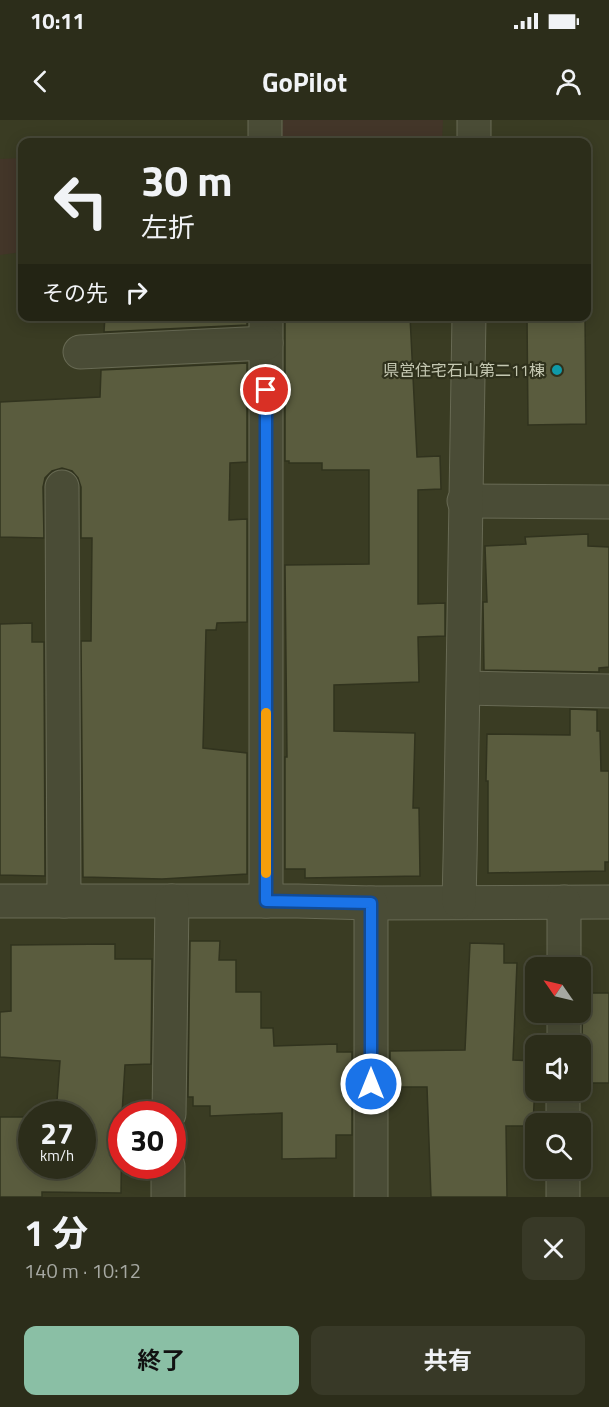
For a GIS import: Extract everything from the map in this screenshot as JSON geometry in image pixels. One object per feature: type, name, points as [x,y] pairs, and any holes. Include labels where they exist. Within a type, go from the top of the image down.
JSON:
[{"type":"street","points":[[265,120],[265,138]]},
{"type":"street","points":[[474,120],[474,138]]},
{"type":"street","points":[[459,902],[464,688],[464,501],[469,321]]},
{"type":"street","points":[[80,352],[266,330],[266,901]]},
{"type":"street","points":[[62,487],[64,901]]},
{"type":"street","points":[[464,501],[609,502]]},
{"type":"street","points":[[464,688],[609,691]]},
{"type":"street","points":[[0,901],[609,902]]},
{"type":"street","points":[[169,1101],[172,901]]},
{"type":"street","points":[[564,902],[564,957]]},
{"type":"street","points":[[371,903],[371,1197]]},
{"type":"street","points":[[168,1179],[168,1197]]},
{"type":"street","points":[[563,1179],[563,1197]]},
{"type":"shaded area","points":[[283,120],[443,120],[442,138],[281,138]]},
{"type":"shaded area","points":[[18,158],[18,253],[0,255],[0,159]]},
{"type":"building","points":[[105,321],[247,321],[247,325],[104,332]]},
{"type":"building","points":[[285,321],[410,321],[417,457],[440,456],[441,489],[418,490],[418,604],[445,603],[445,636],[418,637],[419,682],[334,685],[334,731],[415,733],[413,808],[419,808],[420,876],[305,878],[305,869],[285,869],[285,757],[287,757],[285,565],[369,564],[369,470],[322,470],[322,463],[285,461]]},
{"type":"building","name":"県営住宅石山第二11棟","points":[[527,321],[585,321],[586,424],[528,425]]},
{"type":"building","points":[[247,363],[247,462],[230,463],[229,520],[247,519],[247,622],[217,623],[216,630],[206,630],[203,748],[247,753],[247,874],[162,879],[83,877],[81,641],[91,641],[92,538],[81,538],[81,487],[78,478],[72,471],[62,468],[52,471],[45,478],[43,487],[44,538],[0,537],[0,402],[100,397],[101,370]]},
{"type":"building","points":[[588,534],[588,546],[609,547],[609,667],[599,668],[599,672],[484,670],[483,602],[487,602],[485,546],[526,544],[525,537]]},
{"type":"building","points":[[32,623],[32,642],[44,642],[45,876],[0,875],[0,624]]},
{"type":"building","points":[[570,709],[597,710],[601,771],[609,771],[609,862],[605,862],[605,871],[488,873],[487,734],[570,735]]},
{"type":"building","points":[[190,941],[220,941],[219,960],[236,960],[236,992],[261,992],[261,1028],[273,1028],[274,1046],[337,1044],[337,1052],[352,1052],[352,1135],[336,1135],[336,1158],[282,1159],[282,1113],[210,1116],[210,1106],[193,1106],[193,1097],[188,1097]]},
{"type":"building","points":[[470,943],[504,944],[504,963],[517,963],[513,1060],[525,1061],[525,1101],[534,1101],[534,1113],[525,1113],[525,1126],[506,1126],[507,1197],[431,1197],[427,1087],[390,1087],[390,1051],[465,1050]]},
{"type":"building","points":[[115,944],[115,959],[152,959],[151,1064],[125,1065],[123,1101],[108,1101],[108,1179],[121,1179],[121,1193],[42,1192],[42,1197],[0,1197],[0,1117],[18,1117],[18,1179],[96,1179],[96,1101],[57,1101],[60,1061],[0,1057],[0,1012],[11,1011],[11,945]]},
{"type":"building","points":[[591,993],[609,993],[609,1083],[591,1083],[591,1035],[582,1035],[582,1023],[591,1023]]},
{"type":"slow traffic","points":[[266,713],[266,873]]},
{"type":"place","name":"県営住宅石山第二11棟","points":[[557,370]]},
{"type":"route","points":[[266,390],[266,901],[371,903],[371,1084]]}]
